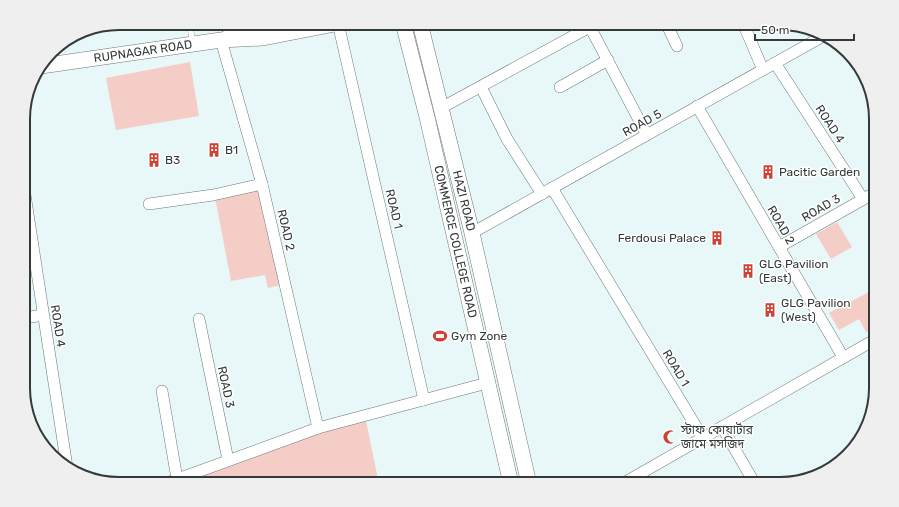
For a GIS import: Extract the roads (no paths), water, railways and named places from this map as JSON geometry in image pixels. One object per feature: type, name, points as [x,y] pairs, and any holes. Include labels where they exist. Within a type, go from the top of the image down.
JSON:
[{"type":"street","points":[[221,40],[243,30]]},
{"type":"street","name":"RUPNAGAR ROAD","points":[[49,65],[221,40],[263,38],[304,30]]},
{"type":"street","name":"ROAD 1","points":[[341,30],[424,400]]},
{"type":"street","name":"COMMERCE COLLEGE ROAD","points":[[405,30],[427,117],[509,477]]},
{"type":"street","name":"HAZI ROAD","points":[[422,30],[472,233],[526,477]]},
{"type":"street","points":[[441,108],[481,87],[573,30]]},
{"type":"street","points":[[596,30],[608,60],[647,135]]},
{"type":"street","points":[[669,30],[677,46]]},
{"type":"street","points":[[746,30],[763,70]]},
{"type":"street","name":"ROAD 5","points":[[472,233],[817,39]]},
{"type":"street","name":"ROAD 2","points":[[221,40],[262,184],[318,428]]},
{"type":"street","points":[[560,87],[608,60]]},
{"type":"street","name":"ROAD 4","points":[[775,62],[863,199]]},
{"type":"street","points":[[481,87],[507,140],[542,194]]},
{"type":"street","name":"ROAD 2","points":[[697,106],[843,357]]},
{"type":"street","points":[[149,204],[213,195],[262,184]]},
{"type":"street","name":"ROAD 1","points":[[552,188],[703,438]]},
{"type":"street","name":"ROAD 3","points":[[779,248],[869,196]]},
{"type":"street","name":"ROAD 4","points":[[30,228],[66,459]]},
{"type":"street","points":[[30,317],[43,315]]},
{"type":"street","name":"ROAD 3","points":[[199,319],[228,460]]},
{"type":"street","points":[[634,477],[843,357],[869,345]]},
{"type":"street","points":[[182,477],[318,428],[487,383]]},
{"type":"street","points":[[162,392],[177,477]]},
{"type":"street","points":[[722,427],[751,477]]},
{"type":"lane","points":[[190,30],[193,44]]},
{"type":"place","name":"B1","points":[[214,150]]},
{"type":"place","name":"B3","points":[[154,160]]},
{"type":"place","name":"Pacitic Garden","points":[[768,172]]},
{"type":"place","name":"Ferdousi Palace","points":[[717,238]]},
{"type":"place","name":"GLG Pavilion (East)","points":[[748,271]]},
{"type":"place","name":"GLG Pavilion (West)","points":[[770,310]]},
{"type":"place","name":"Gym Zone","points":[[440,336]]},
{"type":"place","name":"স্টাফ কোয়ার্টার জামে মসজিদ","points":[[670,437]]}]
